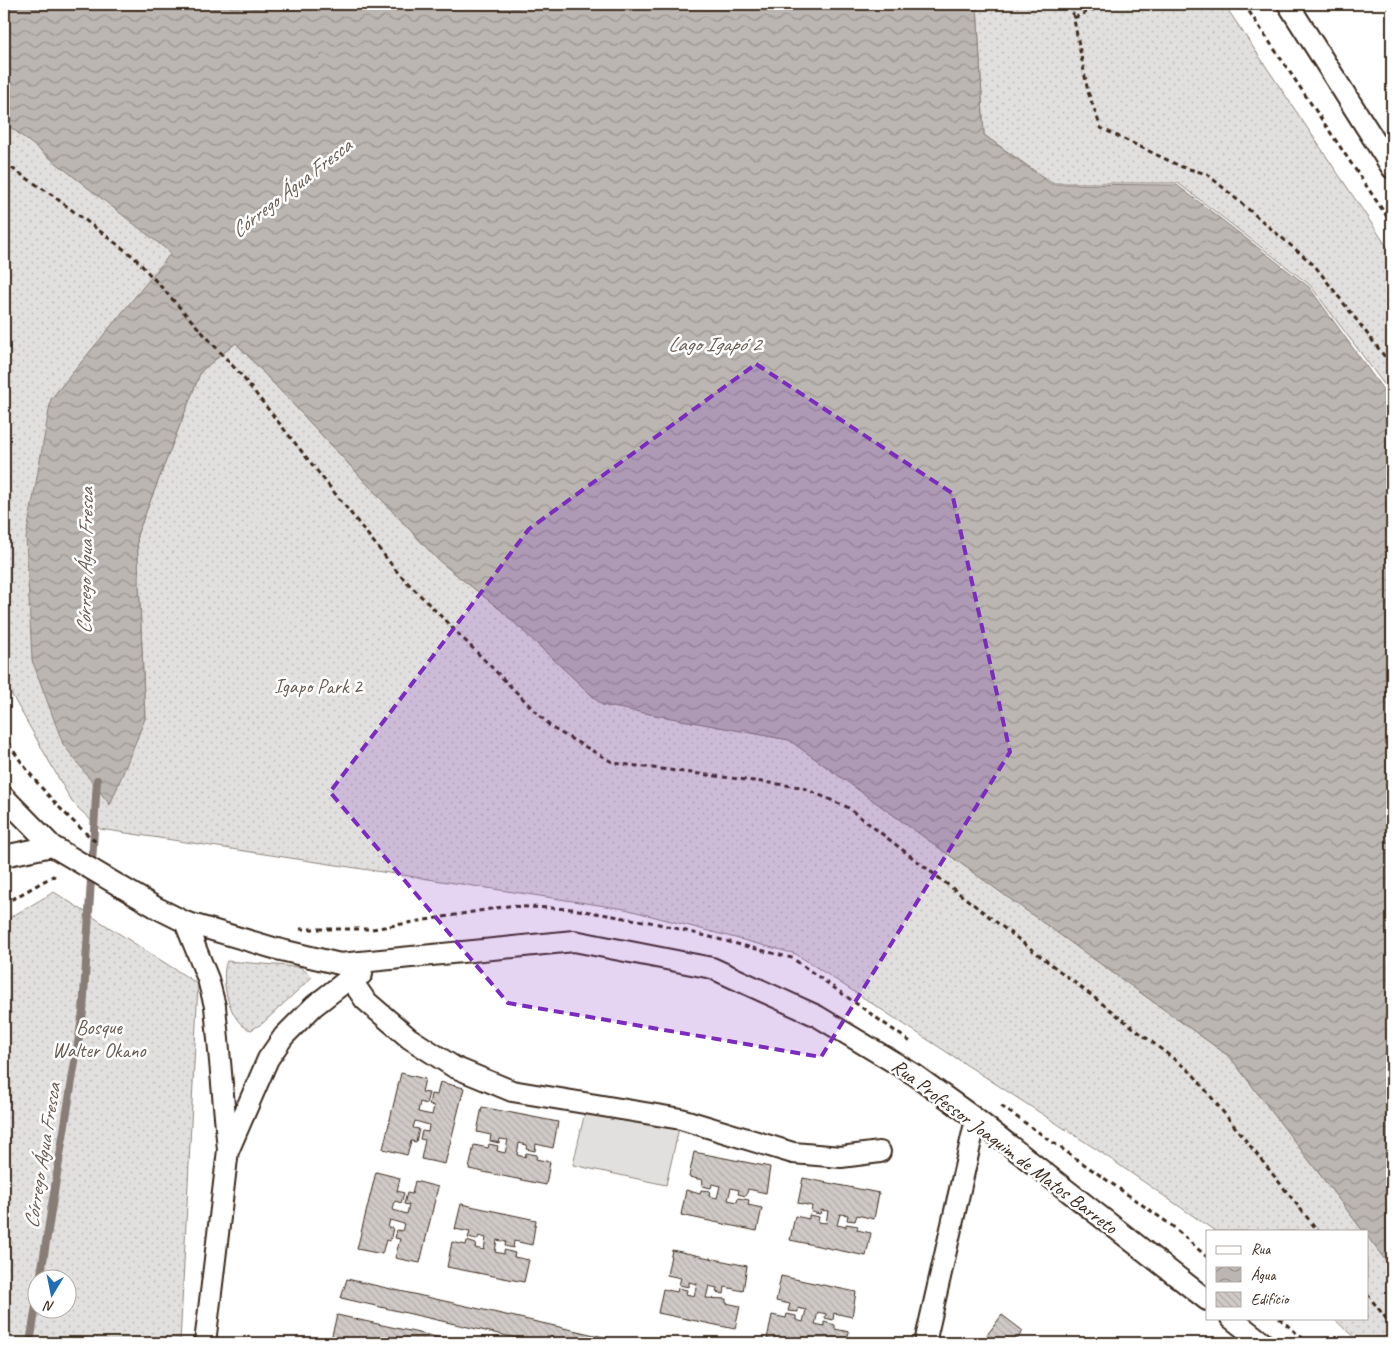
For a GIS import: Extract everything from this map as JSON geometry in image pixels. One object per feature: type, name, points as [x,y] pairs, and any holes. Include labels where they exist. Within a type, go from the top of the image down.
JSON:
[{"type":"street","points":[[1288,4],[1392,168]]},
{"type":"street","name":"Rua Professor Joaquim de Matos Barreto","points":[[4,797],[54,847],[157,908],[185,922],[277,949],[340,964],[574,942],[712,968],[817,1016],[916,1075],[976,1119],[1206,1299]]},
{"type":"street","points":[[4,856],[54,847]]},
{"type":"street","points":[[185,922],[208,979],[216,1006],[228,1150],[205,1343]]},
{"type":"street","points":[[228,1150],[268,1059],[278,1044],[314,1006],[350,978],[402,958]]},
{"type":"street","points":[[350,978],[365,1000],[409,1038],[454,1067],[512,1091],[681,1119],[793,1153],[841,1157],[880,1152]]},
{"type":"street","points":[[925,1343],[976,1119]]},
{"type":"street","points":[[1234,1320],[1263,1343]]},
{"type":"path","points":[[1071,4],[1088,92],[1101,128],[1182,167],[1208,174],[1315,266],[1392,366]]},
{"type":"path","points":[[1074,18],[1104,4]]},
{"type":"path","points":[[1244,4],[1392,224]]},
{"type":"path","points":[[4,163],[52,195],[134,257],[240,375],[399,574],[552,728],[614,764],[801,787],[846,807],[1192,1073],[1317,1230]]},
{"type":"path","points":[[1368,1295],[1392,1326]]},
{"type":"path","points":[[1281,1320],[1308,1343]]},
{"type":"highlighted area","points":[[756,364],[952,493],[1010,752],[821,1057],[508,1003],[330,792],[529,529]]},
{"type":"green space","points":[[977,4],[1224,4],[1392,254],[1392,395],[1310,285],[1178,183],[1052,183],[984,135]]},
{"type":"green space","name":"Igapo Park 2","points":[[4,122],[172,253],[51,399],[145,719],[137,535],[201,371],[236,343],[438,560],[501,610],[602,705],[789,740],[1230,1057],[1362,1230],[1214,1230],[1099,1151],[796,954],[625,909],[100,829],[72,802],[4,681]]},
{"type":"green space","name":"Bosque Walter Okano","points":[[54,892],[198,984],[180,1343],[4,1343],[4,921]]},
{"type":"green space","points":[[227,961],[300,967],[312,977],[263,1023],[251,1030],[237,1020],[228,1000],[224,979]]},
{"type":"green space","points":[[586,1107],[679,1128],[666,1185],[573,1165]]},
{"type":"green space","points":[[1368,1237],[1392,1269],[1392,1343],[1360,1343],[1335,1320],[1368,1320]]},
{"type":"water","name":"Lago Igapó 2","points":[[4,4],[977,4],[984,135],[1051,184],[1177,185],[1309,287],[1392,402],[1392,1269],[1368,1237],[1368,1230],[1362,1230],[1230,1057],[789,740],[602,705],[501,610],[438,560],[236,343],[201,371],[137,535],[145,719],[110,805],[63,744],[32,660],[26,538],[51,399],[171,253],[4,122]]},
{"type":"building","points":[[401,1073],[425,1079],[422,1092],[429,1093],[426,1104],[420,1102],[418,1112],[432,1115],[434,1106],[429,1105],[431,1094],[437,1095],[440,1082],[464,1088],[445,1164],[421,1159],[425,1140],[420,1139],[422,1131],[428,1132],[429,1125],[415,1121],[413,1128],[419,1129],[416,1142],[411,1141],[407,1155],[383,1149]]},
{"type":"building","points":[[482,1107],[558,1122],[553,1148],[536,1144],[535,1151],[526,1149],[527,1145],[519,1143],[517,1155],[525,1157],[526,1153],[537,1155],[536,1159],[550,1162],[546,1185],[469,1169],[474,1145],[488,1148],[489,1144],[498,1146],[497,1151],[505,1153],[508,1140],[500,1139],[499,1143],[490,1141],[491,1135],[477,1132]]},
{"type":"building","points":[[694,1152],[770,1167],[766,1193],[748,1189],[746,1196],[738,1194],[739,1190],[731,1188],[728,1200],[737,1202],[738,1198],[749,1200],[748,1205],[762,1208],[757,1231],[681,1215],[686,1190],[700,1194],[701,1190],[710,1191],[709,1196],[717,1198],[720,1186],[712,1184],[711,1188],[702,1186],[703,1180],[689,1177]]},
{"type":"building","points":[[376,1172],[400,1178],[397,1191],[404,1193],[401,1203],[395,1201],[393,1210],[407,1214],[409,1205],[404,1204],[407,1193],[412,1194],[415,1181],[438,1187],[420,1263],[395,1258],[400,1239],[395,1238],[397,1230],[402,1231],[404,1224],[390,1220],[388,1227],[393,1228],[390,1241],[386,1240],[382,1254],[357,1249]]},
{"type":"building","points":[[803,1178],[879,1193],[874,1219],[857,1215],[855,1221],[847,1220],[848,1215],[840,1214],[837,1225],[846,1227],[846,1224],[858,1226],[857,1230],[871,1233],[866,1256],[790,1240],[795,1216],[809,1219],[809,1215],[819,1217],[818,1222],[826,1223],[828,1211],[821,1210],[820,1214],[811,1212],[812,1206],[798,1203]]},
{"type":"building","points":[[461,1204],[536,1220],[532,1245],[514,1241],[513,1248],[505,1246],[506,1242],[497,1240],[495,1252],[504,1254],[504,1250],[515,1253],[514,1257],[529,1260],[524,1282],[447,1267],[452,1242],[466,1245],[467,1241],[476,1244],[475,1248],[484,1250],[486,1238],[479,1236],[477,1240],[468,1238],[470,1232],[455,1229]]},
{"type":"building","points":[[672,1250],[747,1266],[743,1291],[725,1287],[724,1294],[716,1292],[717,1288],[709,1286],[706,1298],[726,1299],[726,1303],[740,1306],[735,1329],[658,1313],[663,1289],[677,1292],[678,1288],[687,1290],[686,1294],[694,1296],[697,1284],[689,1282],[689,1287],[679,1285],[681,1278],[667,1275]]},
{"type":"building","points":[[781,1276],[856,1292],[852,1317],[834,1313],[833,1320],[825,1318],[826,1314],[818,1312],[815,1324],[824,1326],[824,1322],[835,1325],[835,1329],[849,1332],[846,1343],[789,1343],[767,1339],[772,1315],[786,1318],[787,1314],[796,1316],[796,1320],[803,1322],[806,1310],[798,1308],[798,1312],[788,1311],[790,1304],[776,1301]]},
{"type":"building","points":[[347,1279],[630,1343],[538,1343],[341,1298]]},
{"type":"building","points":[[337,1315],[464,1343],[330,1343]]},
{"type":"building","points":[[1002,1315],[1023,1331],[1014,1343],[981,1343]]},
{"type":"waterway","name":"Córrego Água Fresca","points":[[42,1270],[83,1012],[97,780]]},
{"type":"waterway","name":"Córrego Água Fresca","points":[[30,1343],[34,1320]]}]
